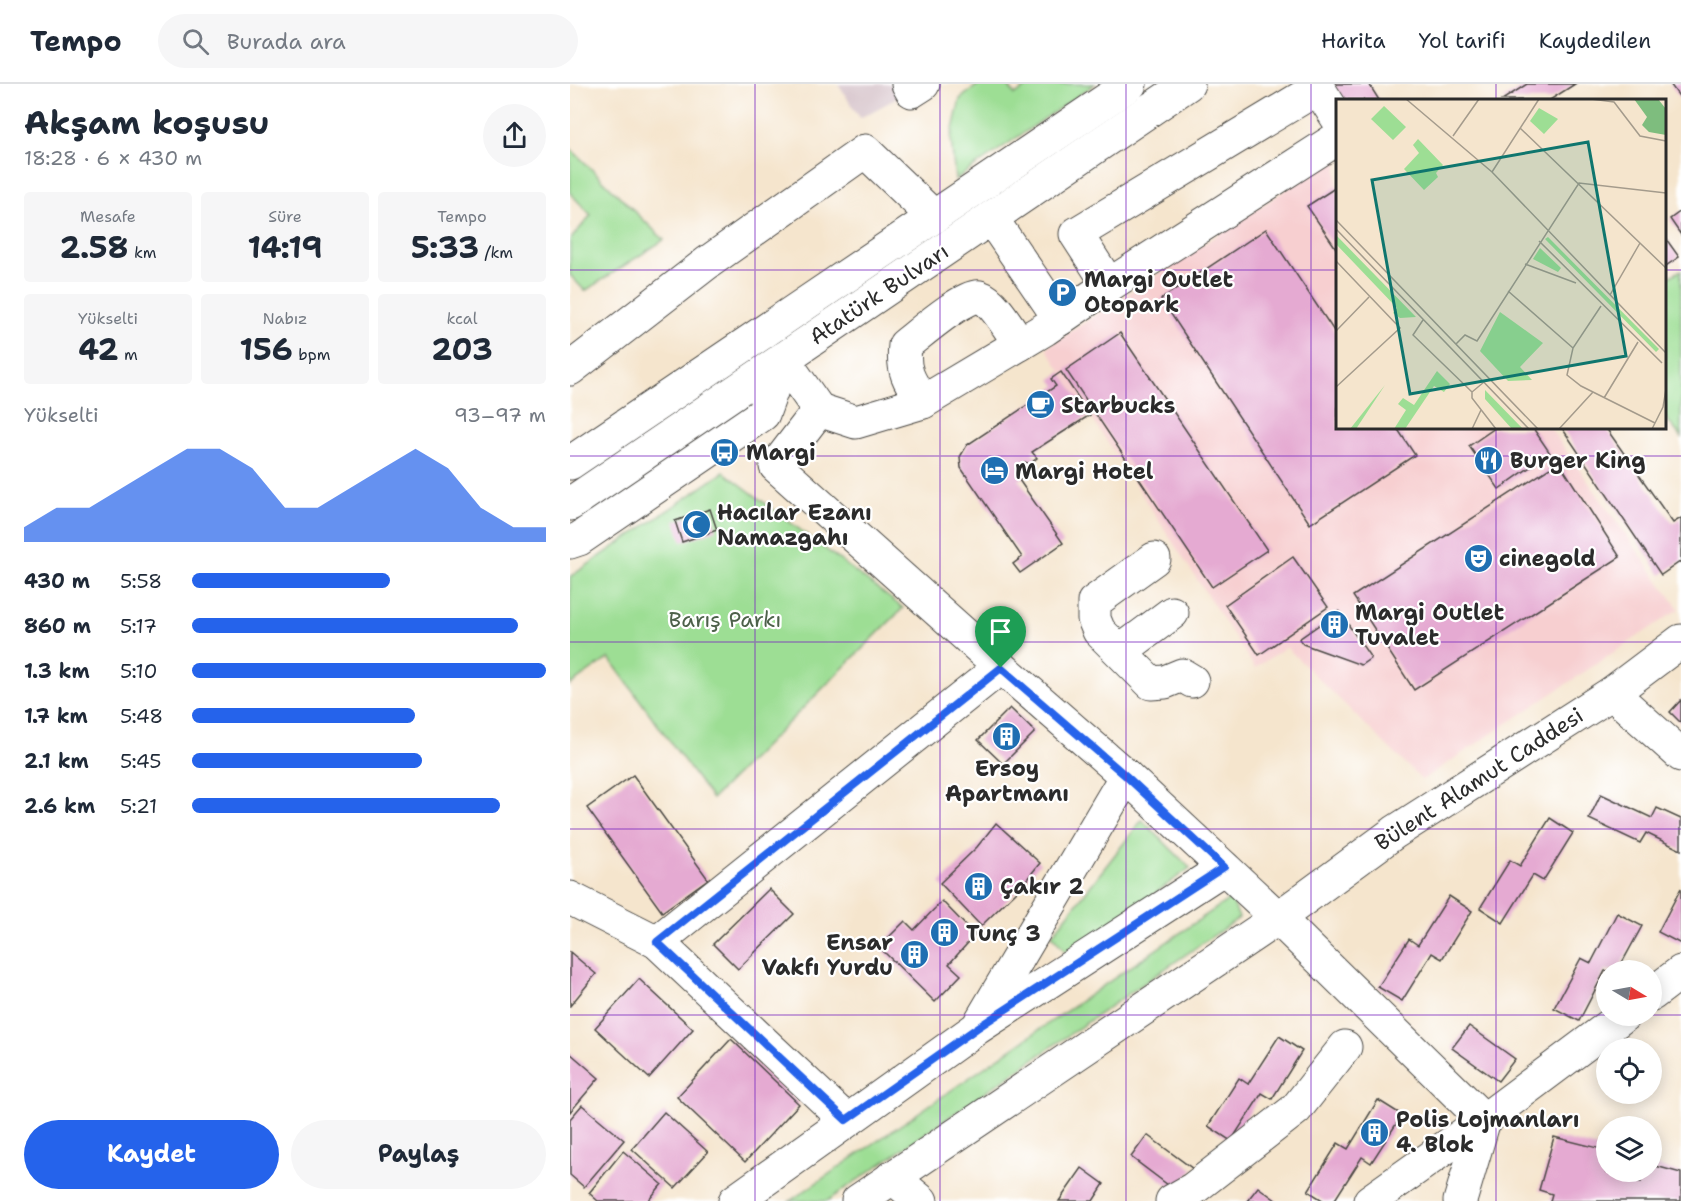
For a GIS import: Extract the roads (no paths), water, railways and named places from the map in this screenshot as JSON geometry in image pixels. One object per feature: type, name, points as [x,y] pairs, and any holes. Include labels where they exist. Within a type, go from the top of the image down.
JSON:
[{"type":"street","points":[[908,84],[912,91],[923,84]]},
{"type":"street","name":"Atatürk Bulvarı","points":[[570,463],[1130,84]]},
{"type":"street","name":"Atatürk Bulvarı","points":[[570,504],[1188,84]]},
{"type":"street","points":[[1109,285],[1076,234],[1318,88],[1336,116]]},
{"type":"street","points":[[783,359],[819,410],[856,422],[922,402],[1020,344],[1336,139]]},
{"type":"street","points":[[570,369],[707,263],[865,151],[934,217]]},
{"type":"street","points":[[991,218],[1059,319]]},
{"type":"street","points":[[922,402],[907,378],[903,361],[905,345],[971,297],[980,297],[992,306],[1020,344]]},
{"type":"street","points":[[570,542],[579,539],[763,414],[783,359]]},
{"type":"street","points":[[819,410],[776,466],[1001,668],[1126,776],[1278,918],[1484,1120]]},
{"type":"street","points":[[1154,559],[1094,602],[1094,619],[1099,631],[1151,683],[1165,682],[1182,675],[1192,681]]},
{"type":"street","points":[[1121,651],[1172,613]]},
{"type":"street","name":"Bülent Alamut Caddesi","points":[[858,1201],[1278,918],[1395,832],[1612,693],[1681,641]]},
{"type":"street","points":[[657,942],[1001,668]]},
{"type":"street","points":[[1612,693],[1681,755]]},
{"type":"street","points":[[977,1028],[1126,776]]},
{"type":"street","points":[[735,1201],[977,1028],[1224,867]]},
{"type":"street","points":[[570,898],[657,942],[846,1120]]},
{"type":"street","points":[[1662,986],[1681,972]]},
{"type":"street","points":[[1370,1201],[1484,1120],[1610,1026]]},
{"type":"street","points":[[1172,1201],[1193,1189],[1296,1109],[1345,1047]]},
{"type":"street","points":[[1460,1201],[1484,1120]]},
{"type":"street","points":[[892,1177],[921,1201]]},
{"type":"place","name":"Margi Outlet Otopark","points":[[1063,292]]},
{"type":"place","name":"Starbucks","points":[[1040,405]]},
{"type":"place","name":"Margi","points":[[725,452]]},
{"type":"place","name":"Burger King","points":[[1489,460]]},
{"type":"place","name":"Margi Hotel","points":[[994,471]]},
{"type":"place","name":"Hacılar Ezanı Namazgahı","points":[[696,525]]},
{"type":"place","name":"cinegold","points":[[1478,558]]},
{"type":"place","name":"Margi Outlet Tuvalet","points":[[1334,625]]},
{"type":"place","name":"Ersoy Apartmanı","points":[[1007,736]]},
{"type":"place","name":"Çakır 2","points":[[979,886]]},
{"type":"place","name":"Tunç 3","points":[[945,933]]},
{"type":"place","name":"Ensar Vakfı Yurdu","points":[[914,955]]},
{"type":"place","name":"Polis Lojmanları 4. Blok","points":[[1375,1132]]},
{"type":"park label","name":"Barış Parkı","points":[[725,619]]}]
